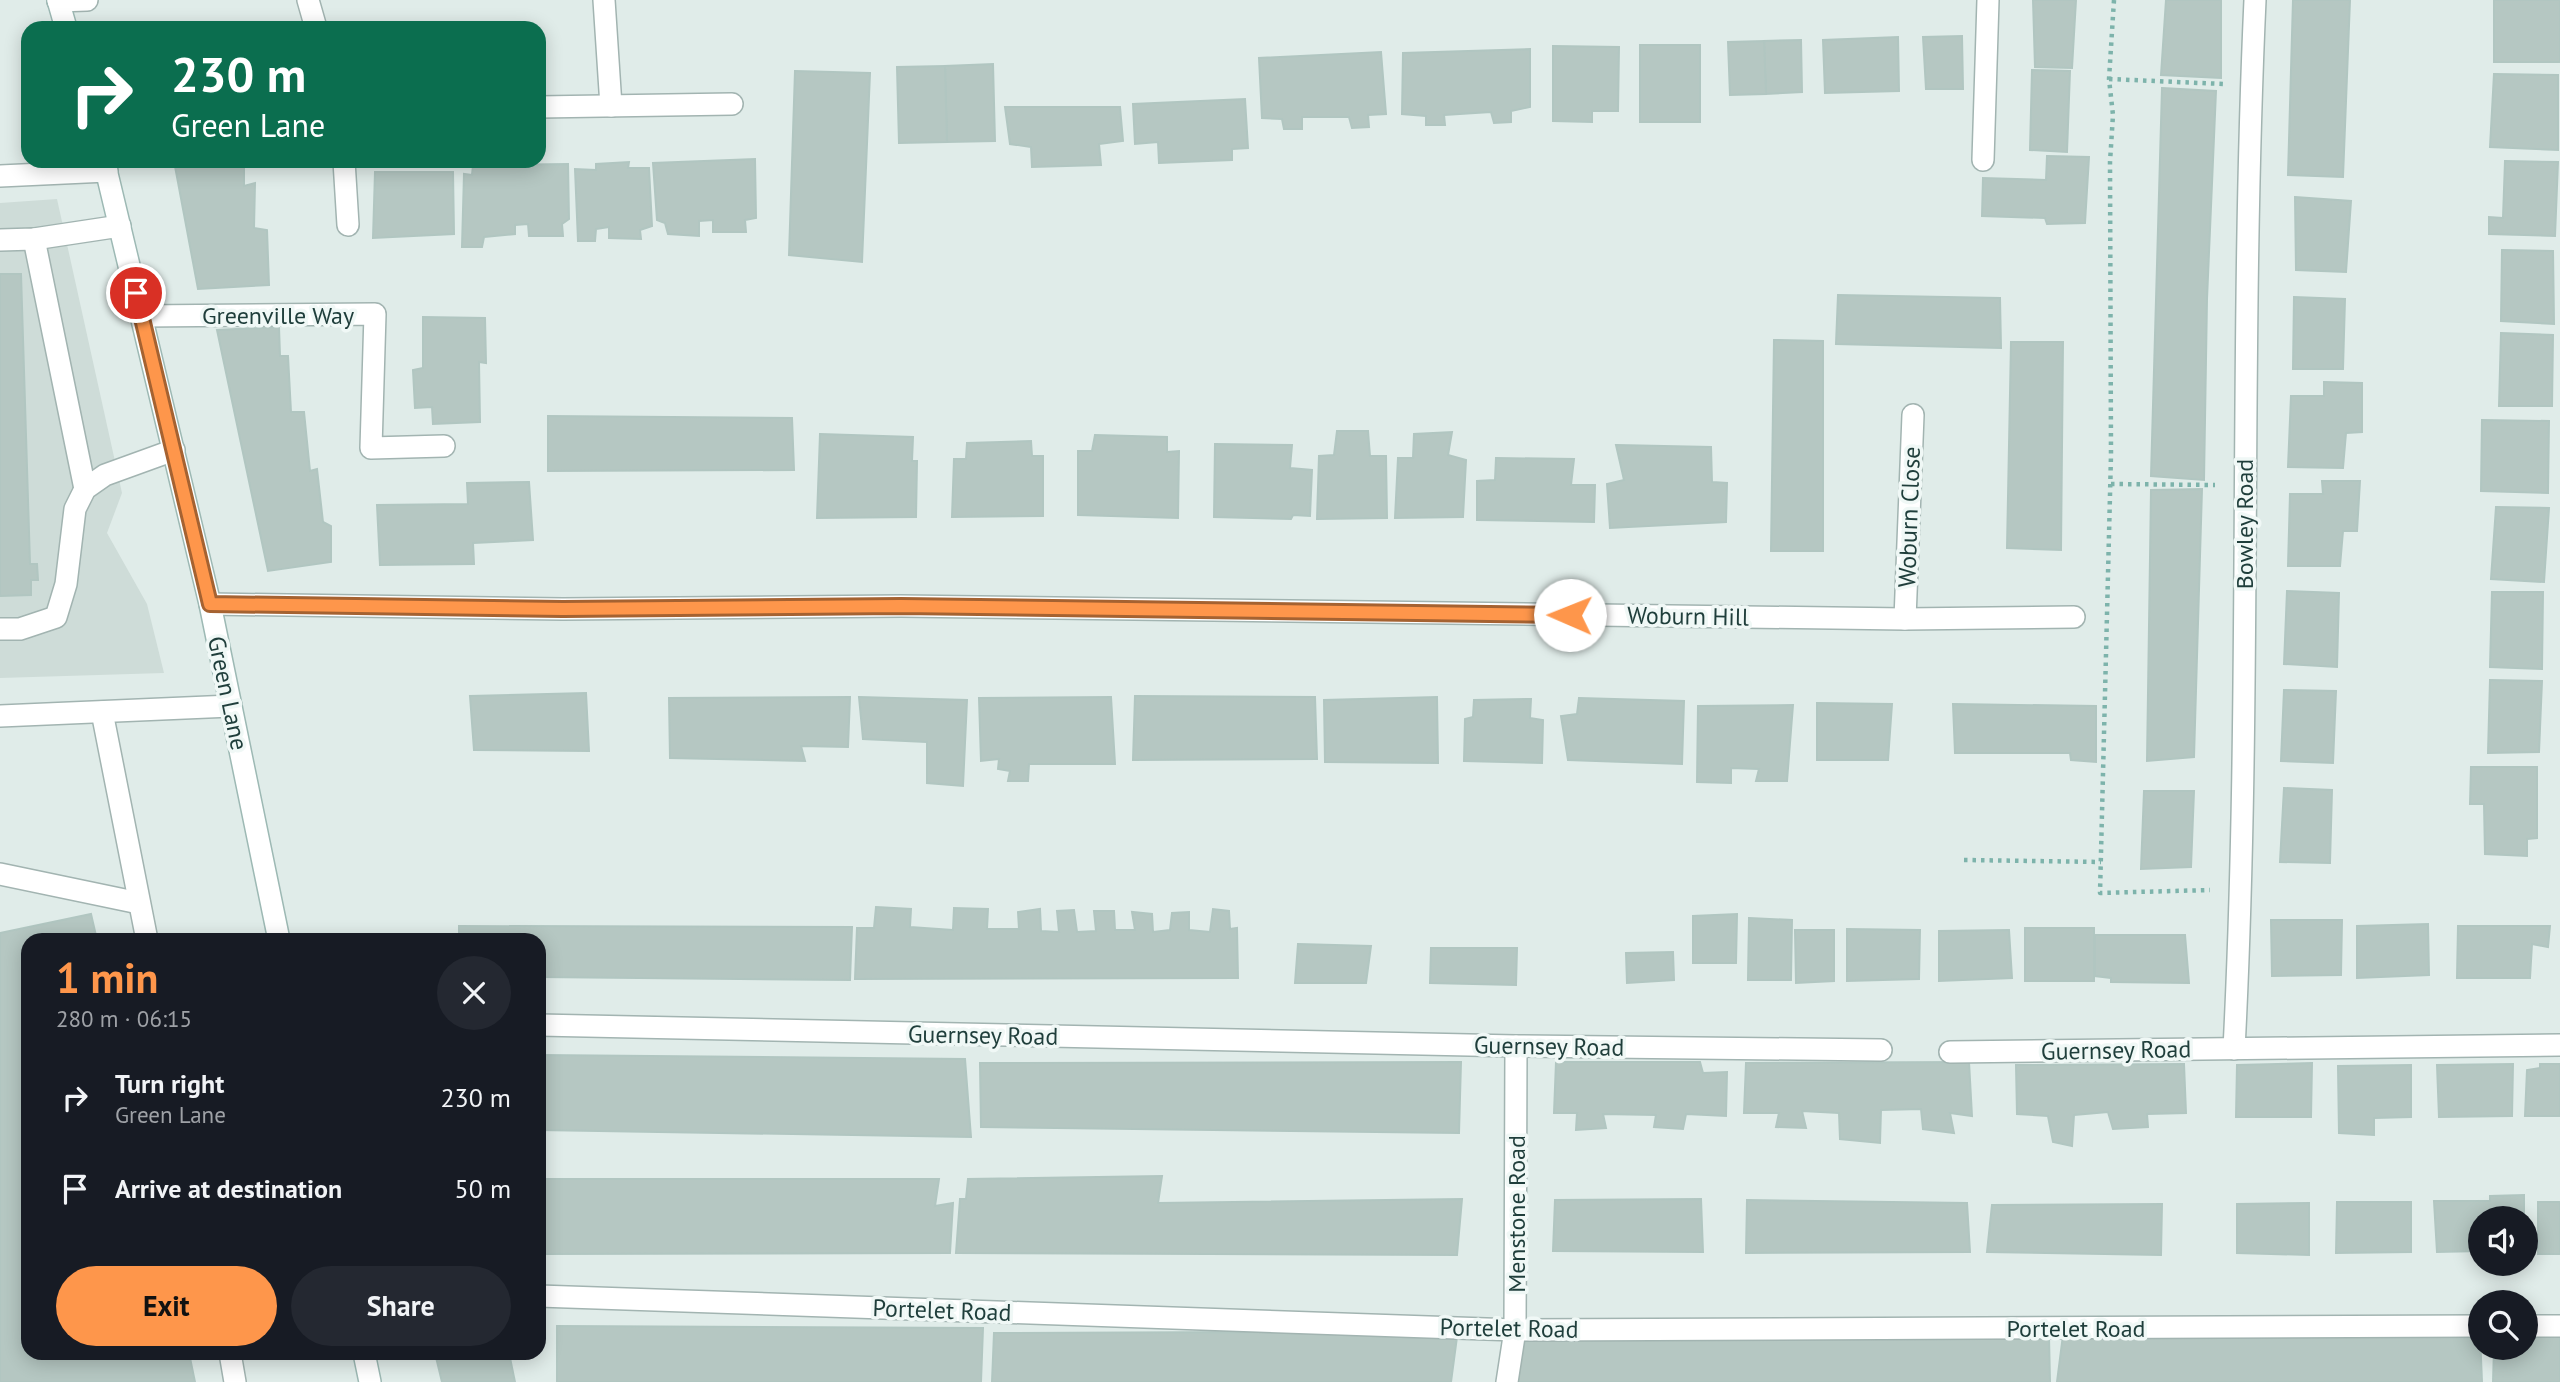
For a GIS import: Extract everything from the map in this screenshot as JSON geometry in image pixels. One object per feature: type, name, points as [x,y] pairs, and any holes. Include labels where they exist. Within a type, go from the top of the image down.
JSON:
[{"type":"street","points":[[64,21],[58,0],[87,0]]},
{"type":"street","points":[[308,0],[314,21]]},
{"type":"street","points":[[604,0],[611,106]]},
{"type":"street","points":[[1983,160],[1988,0]]},
{"type":"street","name":"Bowley Road","points":[[2234,1049],[2242,889],[2247,192],[2255,0]]},
{"type":"street","points":[[546,107],[732,104]]},
{"type":"street","points":[[0,176],[84,168]]},
{"type":"street","name":"Green Lane","points":[[106,168],[210,604],[278,933]]},
{"type":"street","points":[[344,168],[348,225]]},
{"type":"street","points":[[0,240],[34,239],[120,226]]},
{"type":"street","points":[[34,239],[85,489]]},
{"type":"street","name":"Greenville Way","points":[[141,316],[375,314],[371,447],[444,446]]},
{"type":"street","name":"Woburn Close","points":[[1905,619],[1913,415]]},
{"type":"street","points":[[0,629],[20,629],[56,617],[66,584],[75,509],[85,489],[105,475],[174,450]]},
{"type":"street","name":"Woburn Hill","points":[[210,604],[563,609],[901,606],[1905,619],[2074,617]]},
{"type":"street","points":[[0,716],[231,706]]},
{"type":"street","points":[[102,712],[145,933]]},
{"type":"street","points":[[0,874],[139,903]]},
{"type":"street","name":"Guernsey Road","points":[[546,1026],[1516,1046],[1881,1050]]},
{"type":"street","name":"Guernsey Road","points":[[1950,1052],[2560,1045]]},
{"type":"street","name":"Menstone Road","points":[[1507,1382],[1515,1330],[1516,1046]]},
{"type":"street","name":"Portelet Road","points":[[546,1296],[1515,1330],[2468,1326]]},
{"type":"street","points":[[2538,1326],[2560,1326]]},
{"type":"street","points":[[231,1360],[235,1382]]},
{"type":"street","points":[[365,1360],[370,1382]]},
{"type":"path","points":[[2114,0],[2109,79],[2113,115],[2110,162],[2111,484],[2100,893],[2242,889]]},
{"type":"path","points":[[2109,79],[2251,85]]},
{"type":"path","points":[[2111,484],[2245,485]]},
{"type":"path","points":[[1965,860],[2101,862]]},
{"type":"shaded area","points":[[57,199],[122,493],[107,533],[147,604],[164,673],[0,678],[0,203]]},
{"type":"building","points":[[2033,0],[2076,0],[2072,68],[2035,67]]},
{"type":"building","points":[[2166,0],[2221,0],[2221,78],[2161,75]]},
{"type":"building","points":[[2293,0],[2350,0],[2343,177],[2288,175]]},
{"type":"building","points":[[2494,0],[2560,0],[2560,62],[2494,62]]},
{"type":"building","points":[[1962,36],[1963,89],[1926,89],[1923,37]]},
{"type":"building","points":[[1898,37],[1899,91],[1825,93],[1823,40]]},
{"type":"building","points":[[1801,40],[1802,92],[1766,94],[1764,41]]},
{"type":"building","points":[[1764,41],[1766,94],[1730,95],[1728,42]]},
{"type":"building","points":[[1640,45],[1700,45],[1700,122],[1640,122]]},
{"type":"building","points":[[1553,46],[1619,47],[1618,111],[1592,111],[1592,122],[1553,121]]},
{"type":"building","points":[[1530,49],[1530,107],[1511,111],[1511,122],[1494,123],[1491,112],[1444,115],[1445,125],[1426,125],[1426,116],[1402,114],[1403,53]]},
{"type":"building","points":[[1381,52],[1386,114],[1368,115],[1369,127],[1352,128],[1349,117],[1302,117],[1302,129],[1284,129],[1282,119],[1262,118],[1259,58]]},
{"type":"building","points":[[993,64],[995,141],[947,142],[945,66]]},
{"type":"building","points":[[945,66],[947,142],[899,143],[897,67]]},
{"type":"building","points":[[2032,70],[2070,71],[2067,152],[2030,150]]},
{"type":"building","points":[[795,71],[870,73],[862,262],[789,255]]},
{"type":"building","points":[[2494,74],[2558,75],[2558,150],[2490,147]]},
{"type":"building","points":[[2162,88],[2216,91],[2207,299],[2204,480],[2151,476]]},
{"type":"building","points":[[1245,99],[1248,148],[1232,149],[1232,160],[1159,163],[1158,142],[1135,144],[1133,104]]},
{"type":"building","points":[[1005,107],[1120,107],[1123,141],[1099,144],[1101,165],[1032,167],[1031,147],[1010,144]]},
{"type":"building","points":[[2047,156],[2089,157],[2085,223],[2047,224],[2045,218],[1982,216],[1983,178],[2046,180]]},
{"type":"building","points":[[755,159],[756,218],[745,220],[746,232],[713,232],[713,220],[699,221],[699,236],[668,234],[665,223],[657,220],[653,163]]},
{"type":"building","points":[[2505,161],[2558,162],[2555,236],[2489,234],[2489,217],[2503,218]]},
{"type":"building","points":[[629,162],[628,168],[649,168],[652,226],[640,230],[641,239],[609,238],[609,227],[596,229],[595,241],[578,241],[575,169],[596,170],[596,164]]},
{"type":"building","points":[[546,164],[568,164],[569,219],[562,224],[563,236],[529,236],[528,224],[515,225],[515,234],[484,237],[482,247],[462,247],[464,174],[472,175],[473,168],[546,168]]},
{"type":"building","points":[[175,168],[244,168],[244,186],[255,183],[254,228],[267,230],[269,285],[198,289]]},
{"type":"building","points":[[375,172],[453,172],[454,234],[373,238]]},
{"type":"building","points":[[2295,197],[2351,201],[2346,272],[2296,270]]},
{"type":"building","points":[[2502,250],[2553,251],[2554,324],[2501,321]]},
{"type":"building","points":[[0,274],[21,274],[30,564],[37,564],[38,580],[31,580],[31,595],[0,596]]},
{"type":"building","points":[[1838,295],[2000,298],[2001,348],[1836,344]]},
{"type":"building","points":[[2294,297],[2345,299],[2343,369],[2293,369]]},
{"type":"building","points":[[423,317],[485,318],[486,363],[479,362],[480,422],[433,424],[432,407],[415,408],[413,370],[423,368]]},
{"type":"building","points":[[279,327],[280,356],[288,356],[291,412],[304,412],[310,471],[317,469],[323,522],[331,526],[331,562],[268,571],[217,330]]},
{"type":"building","points":[[2501,333],[2553,335],[2552,406],[2499,406]]},
{"type":"building","points":[[1774,340],[1823,341],[1823,551],[1771,551]]},
{"type":"building","points":[[2011,342],[2063,342],[2061,550],[2007,548]]},
{"type":"building","points":[[2324,382],[2362,383],[2362,432],[2346,433],[2343,468],[2288,467],[2291,396],[2324,396]]},
{"type":"building","points":[[548,416],[792,418],[794,470],[548,471]]},
{"type":"building","points":[[2482,420],[2549,421],[2548,493],[2481,491]]},
{"type":"building","points":[[1337,431],[1368,431],[1370,456],[1386,456],[1387,518],[1317,519],[1319,456],[1334,455]]},
{"type":"building","points":[[1452,432],[1448,455],[1466,460],[1463,517],[1395,518],[1398,458],[1413,458],[1414,434]]},
{"type":"building","points":[[820,434],[913,437],[912,461],[917,461],[916,517],[817,518]]},
{"type":"building","points":[[1095,435],[1167,437],[1167,452],[1179,451],[1178,518],[1078,515],[1078,451],[1092,451]]},
{"type":"building","points":[[1031,441],[1032,456],[1043,456],[1043,516],[952,517],[954,459],[966,459],[967,443]]},
{"type":"building","points":[[1215,444],[1292,445],[1290,468],[1312,470],[1310,516],[1293,515],[1291,519],[1214,517]]},
{"type":"building","points":[[1616,445],[1711,447],[1712,482],[1727,483],[1726,522],[1610,528],[1607,484],[1624,480]]},
{"type":"building","points":[[1496,458],[1574,459],[1571,485],[1595,485],[1594,522],[1477,520],[1477,481],[1495,480]]},
{"type":"building","points":[[2322,481],[2360,481],[2357,531],[2343,531],[2340,566],[2288,566],[2290,494],[2323,494]]},
{"type":"building","points":[[529,482],[533,540],[473,543],[474,564],[380,565],[377,505],[468,504],[467,483]]},
{"type":"building","points":[[2202,489],[2194,757],[2147,761],[2151,490]]},
{"type":"building","points":[[2496,507],[2549,508],[2544,582],[2491,579]]},
{"type":"building","points":[[2287,591],[2339,593],[2337,667],[2284,664]]},
{"type":"building","points":[[2492,592],[2543,592],[2542,669],[2490,667]]},
{"type":"building","points":[[2490,680],[2542,681],[2539,752],[2488,753]]},
{"type":"building","points":[[2284,690],[2336,691],[2333,763],[2281,761]]},
{"type":"building","points":[[586,693],[589,751],[474,750],[470,696]]},
{"type":"building","points":[[1135,696],[1315,697],[1317,759],[1133,760]]},
{"type":"building","points":[[850,697],[848,747],[801,746],[805,761],[670,758],[669,698]]},
{"type":"building","points":[[859,697],[967,700],[963,786],[927,783],[927,742],[863,739]]},
{"type":"building","points":[[1111,697],[1115,764],[1029,764],[1028,781],[1008,781],[1010,771],[998,769],[999,759],[981,761],[979,698]]},
{"type":"building","points":[[1437,697],[1438,763],[1325,762],[1324,700]]},
{"type":"building","points":[[1579,698],[1684,701],[1682,764],[1568,760],[1561,716],[1577,714]]},
{"type":"building","points":[[1531,699],[1530,718],[1543,720],[1542,763],[1464,761],[1465,719],[1473,717],[1474,700]]},
{"type":"building","points":[[1817,703],[1892,704],[1888,760],[1817,760]]},
{"type":"building","points":[[1953,704],[2096,706],[2096,762],[2071,760],[2070,753],[1955,753]]},
{"type":"building","points":[[1793,705],[1787,781],[1756,781],[1759,769],[1731,768],[1731,783],[1697,782],[1698,706]]},
{"type":"building","points":[[2471,767],[2537,767],[2537,838],[2527,839],[2527,856],[2485,854],[2484,804],[2470,804]]},
{"type":"building","points":[[2284,788],[2332,790],[2330,863],[2280,862]]},
{"type":"building","points":[[2144,791],[2194,791],[2191,867],[2141,869]]},
{"type":"building","points":[[876,907],[911,909],[910,927],[953,930],[954,908],[988,909],[987,929],[1019,929],[1018,912],[1040,909],[1041,931],[1059,932],[1057,911],[1074,910],[1077,932],[1096,931],[1094,911],[1114,911],[1115,930],[1135,930],[1132,912],[1152,914],[1153,932],[1170,930],[1172,913],[1189,912],[1189,930],[1210,932],[1213,909],[1229,911],[1230,929],[1237,928],[1238,978],[855,979],[857,928],[874,928]]},
{"type":"building","points":[[91,914],[95,933],[21,933],[21,1360],[190,1360],[195,1382],[0,1382],[0,933]]},
{"type":"building","points":[[1737,914],[1736,963],[1693,963],[1693,916]]},
{"type":"building","points":[[1749,918],[1792,920],[1791,980],[1748,980]]},
{"type":"building","points":[[2271,920],[2342,920],[2341,975],[2272,976]]},
{"type":"building","points":[[2428,924],[2429,975],[2357,978],[2357,926]]},
{"type":"building","points":[[459,926],[852,927],[850,980],[546,977],[546,933],[459,933]]},
{"type":"building","points":[[2458,926],[2550,926],[2548,947],[2532,944],[2530,978],[2457,978]]},
{"type":"building","points":[[2025,928],[2094,928],[2094,981],[2025,981]]},
{"type":"building","points":[[1847,929],[1920,930],[1919,979],[1847,981]]},
{"type":"building","points":[[1795,930],[1834,930],[1834,981],[1796,983]]},
{"type":"building","points":[[2009,930],[2012,978],[1939,981],[1939,931]]},
{"type":"building","points":[[2095,935],[2185,935],[2189,983],[2111,982],[2111,978],[2095,976]]},
{"type":"building","points":[[1298,944],[1371,946],[1366,983],[1295,983]]},
{"type":"building","points":[[1431,948],[1517,948],[1516,985],[1430,983]]},
{"type":"building","points":[[1673,952],[1674,980],[1627,983],[1626,953]]},
{"type":"building","points":[[546,1055],[965,1059],[971,1137],[546,1130]]},
{"type":"building","points":[[1461,1062],[1459,1133],[981,1127],[980,1063]]},
{"type":"building","points":[[1556,1062],[1700,1062],[1703,1073],[1727,1072],[1726,1116],[1686,1114],[1683,1129],[1654,1127],[1656,1115],[1603,1114],[1606,1128],[1576,1130],[1577,1113],[1554,1113]]},
{"type":"building","points":[[1969,1062],[1972,1116],[1950,1113],[1954,1133],[1923,1129],[1921,1109],[1881,1110],[1880,1143],[1840,1139],[1839,1113],[1802,1111],[1806,1128],[1776,1127],[1779,1113],[1744,1113],[1746,1063]]},
{"type":"building","points":[[2312,1063],[2311,1117],[2236,1117],[2237,1065]]},
{"type":"building","points":[[2184,1064],[2186,1113],[2147,1114],[2148,1127],[2113,1129],[2108,1112],[2074,1115],[2072,1146],[2053,1142],[2048,1116],[2017,1114],[2016,1065]]},
{"type":"building","points":[[2513,1064],[2512,1116],[2439,1117],[2437,1065]]},
{"type":"building","points":[[2540,1064],[2560,1064],[2560,1116],[2525,1116],[2527,1070],[2540,1068]]},
{"type":"building","points":[[2411,1065],[2411,1117],[2374,1118],[2374,1135],[2339,1133],[2338,1066]]},
{"type":"building","points":[[1162,1176],[1158,1203],[1462,1199],[1457,1255],[956,1253],[960,1199],[966,1199],[968,1179]]},
{"type":"building","points":[[546,1179],[939,1179],[935,1206],[953,1203],[950,1253],[546,1254]]},
{"type":"building","points":[[2524,1195],[2524,1206],[2468,1206],[2468,1251],[2437,1252],[2434,1201],[2490,1201],[2490,1196]]},
{"type":"building","points":[[1701,1199],[1703,1252],[1553,1251],[1555,1200]]},
{"type":"building","points":[[1747,1200],[1967,1203],[1970,1252],[1746,1253]]},
{"type":"building","points":[[2337,1202],[2411,1202],[2411,1252],[2336,1253]]},
{"type":"building","points":[[2538,1202],[2560,1202],[2560,1254],[2538,1254]]},
{"type":"building","points":[[2309,1203],[2309,1255],[2237,1253],[2237,1204]]},
{"type":"building","points":[[2162,1204],[2161,1255],[1987,1252],[1992,1205]]},
{"type":"building","points":[[557,1326],[983,1328],[981,1382],[557,1382]]},
{"type":"building","points":[[1241,1332],[1457,1337],[1451,1382],[992,1382],[994,1333]]},
{"type":"building","points":[[1522,1334],[2049,1337],[2050,1382],[1518,1382]]},
{"type":"building","points":[[2468,1334],[2468,1360],[2481,1360],[2482,1382],[2057,1382],[2063,1335]]},
{"type":"building","points":[[2538,1334],[2560,1334],[2560,1382],[2493,1382],[2494,1360],[2538,1360]]},
{"type":"building","points":[[437,1360],[510,1360],[515,1382],[442,1382]]},
{"type":"route","points":[[136,293],[210,604],[563,609],[901,606],[1570,615]]}]
